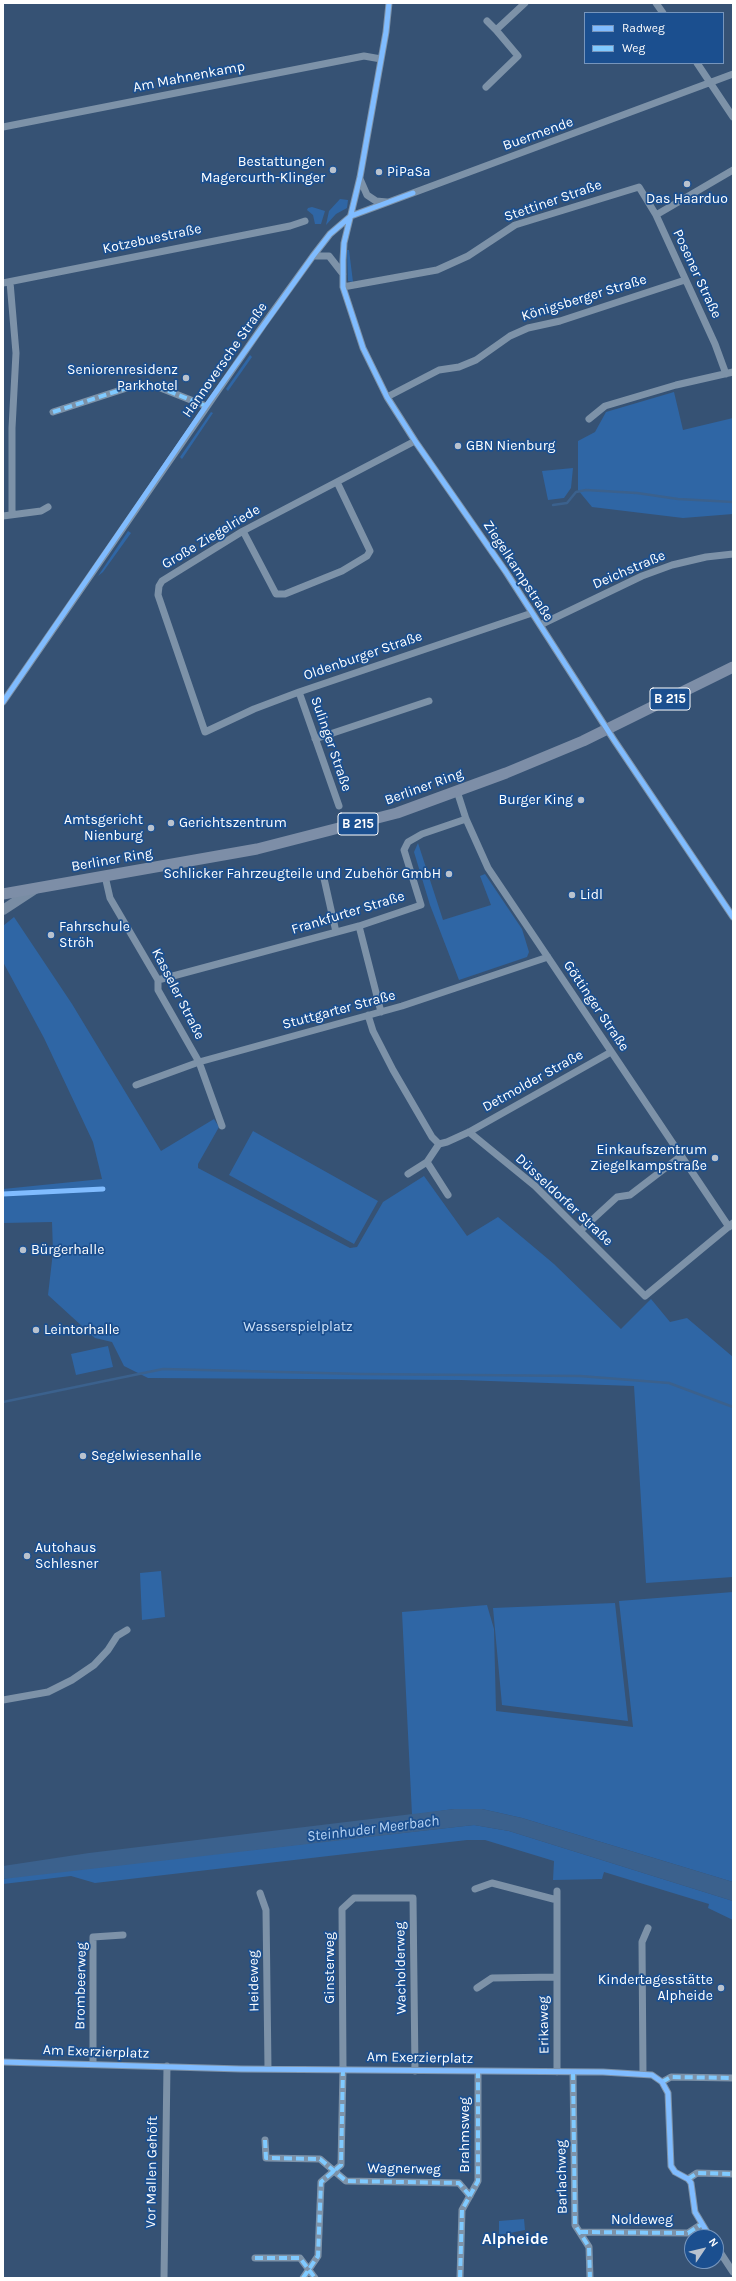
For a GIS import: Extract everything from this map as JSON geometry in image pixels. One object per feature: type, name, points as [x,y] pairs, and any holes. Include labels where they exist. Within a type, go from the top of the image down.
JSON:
[{"type":"main road","name":"Berliner Ring","points":[[3,894],[250,850],[343,828],[397,813],[541,759],[608,730],[733,667]]},
{"type":"street","points":[[351,216],[360,177],[381,59],[389,3]]},
{"type":"street","points":[[496,30],[525,3]]},
{"type":"street","points":[[656,3],[662,12]]},
{"type":"street","points":[[486,87],[518,56],[487,21]]},
{"type":"street","name":"Am Mahnenkamp","points":[[3,127],[364,56],[381,59]]},
{"type":"street","points":[[698,64],[733,117]]},
{"type":"street","name":"Buermende","points":[[351,216],[733,74]]},
{"type":"street","points":[[656,215],[685,200],[733,170]]},
{"type":"street","points":[[360,177],[363,190],[367,195],[376,201],[390,202]]},
{"type":"street","name":"Posener Straße","points":[[639,187],[656,215],[685,280],[730,373]]},
{"type":"street","name":"Stettiner Straße","points":[[343,287],[437,270],[468,256],[515,225],[639,187]]},
{"type":"street","name":"Hannoversche Straße","points":[[3,702],[206,406],[312,256],[330,234],[351,216]]},
{"type":"street","name":"Ziegelkampstraße","points":[[351,216],[344,243],[343,287],[363,348],[387,397],[733,917]]},
{"type":"street","name":"Kotzebuestraße","points":[[6,283],[290,226],[305,220]]},
{"type":"street","points":[[312,256],[329,256],[343,274]]},
{"type":"street","name":"Königsberger Straße","points":[[387,397],[439,370],[459,366],[476,360],[510,336],[528,328],[560,321],[685,280]]},
{"type":"street","points":[[6,283],[16,352],[12,428],[12,514]]},
{"type":"street","points":[[589,419],[605,406],[676,385],[730,373]]},
{"type":"street","points":[[54,412],[133,386],[158,387],[206,406]]},
{"type":"street","name":"Große Ziegelriede","points":[[205,732],[158,592],[162,581],[243,531],[415,441]]},
{"type":"street","points":[[243,531],[276,594],[285,594],[342,571],[367,556],[370,551],[337,482]]},
{"type":"street","points":[[3,516],[41,511],[48,507]]},
{"type":"street","name":"Deichstraße","points":[[540,625],[642,576],[666,567],[706,557],[733,554]]},
{"type":"street","name":"Oldenburger Straße","points":[[205,732],[254,709],[299,692],[532,613]]},
{"type":"street","name":"Sulinger Straße","points":[[299,692],[339,806]]},
{"type":"street","points":[[315,739],[429,701]]},
{"type":"street","name":"Göttinger Straße","points":[[457,791],[466,819],[488,868],[611,1052],[731,1225]]},
{"type":"street","name":"Frankfurter Straße","points":[[158,980],[359,926],[421,905],[404,850],[408,842],[422,834],[466,819]]},
{"type":"street","points":[[323,874],[336,932]]},
{"type":"street","name":"Kasseler Straße","points":[[105,876],[110,898],[158,980],[158,990],[199,1062],[222,1126]]},
{"type":"street","name":"Berliner Ring","points":[[3,910],[35,888]]},
{"type":"street","points":[[359,926],[381,1012]]},
{"type":"street","name":"Stuttgarter Straße","points":[[136,1084],[199,1062],[381,1012],[548,957]]},
{"type":"street","points":[[368,1015],[393,1070],[432,1137],[439,1144]]},
{"type":"street","name":"Detmolder Straße","points":[[469,1132],[611,1052]]},
{"type":"street","points":[[408,1174],[427,1162],[439,1144],[448,1142],[469,1132]]},
{"type":"street","name":"Düsseldorfer Straße","points":[[469,1132],[535,1186],[645,1296],[731,1225]]},
{"type":"street","points":[[580,1231],[617,1197],[630,1196],[682,1156]]},
{"type":"street","points":[[427,1162],[448,1195]]},
{"type":"street","points":[[3,1700],[48,1692],[72,1680],[94,1665],[108,1650],[117,1636],[127,1630]]},
{"type":"street","points":[[475,1889],[492,1883],[557,1900]]},
{"type":"street","name":"Erikaweg","points":[[557,1891],[557,2072]]},
{"type":"street","name":"Heideweg","points":[[260,1893],[266,1910],[268,2069]]},
{"type":"street","name":"Ginsterweg","points":[[334,2171],[342,2165],[342,1909],[354,1898],[381,1897]]},
{"type":"street","name":"Wacholderweg","points":[[381,1897],[413,1898],[415,2071]]},
{"type":"street","points":[[643,2074],[642,1942],[648,1928]]},
{"type":"street","name":"Brombeerweg","points":[[93,2064],[93,1936],[122,1936]]},
{"type":"street","name":"Erikaweg","points":[[477,1988],[492,1978],[556,1977]]},
{"type":"street","name":"Am Exerzierplatz","points":[[3,2062],[268,2069],[643,2074],[652,2075],[662,2082]]},
{"type":"street","name":"Vor Mallen Gehöft","points":[[164,2278],[167,2066]]},
{"type":"street","name":"Brahmsweg","points":[[460,2278],[462,2210],[478,2181],[478,2071]]},
{"type":"street","name":"Barlachweg","points":[[573,2072],[576,2225],[589,2248],[590,2278]]},
{"type":"street","points":[[705,2229],[693,2206],[692,2189],[688,2179],[675,2172],[670,2163],[668,2093],[662,2082],[671,2077],[733,2078]]},
{"type":"street","points":[[265,2140],[266,2158],[320,2159],[334,2171],[321,2182],[318,2256],[303,2278]]},
{"type":"street","name":"Wagnerweg","points":[[334,2171],[346,2181],[460,2183],[470,2196]]},
{"type":"street","points":[[688,2179],[697,2173],[733,2174]]},
{"type":"street","name":"Noldeweg","points":[[580,2232],[688,2233],[702,2224]]},
{"type":"street","points":[[255,2258],[300,2258],[315,2278]]},
{"type":"street","points":[[724,2258],[733,2272]]},
{"type":"green space","points":[[340,199],[348,200],[347,208],[336,214],[326,225],[329,211]]},
{"type":"green space","points":[[312,207],[325,211],[321,224],[315,224],[313,215],[307,210],[308,208]]},
{"type":"green space","points":[[347,250],[349,250],[353,282],[348,281]]},
{"type":"green space","points":[[250,355],[252,357],[228,391],[226,389]]},
{"type":"green space","points":[[674,392],[683,430],[733,418],[733,514],[683,518],[592,507],[578,490],[578,441],[595,432],[606,412]]},
{"type":"green space","points":[[211,412],[213,413],[182,459],[180,457]]},
{"type":"green space","points":[[573,468],[571,488],[564,498],[548,500],[542,471]]},
{"type":"green space","points":[[128,531],[131,533],[103,572],[98,576]]},
{"type":"green space","points":[[418,843],[443,920],[491,905],[480,876],[485,874],[522,929],[529,952],[527,957],[459,980],[430,905],[414,852]]},
{"type":"green space","name":"Wasserspielplatz","points":[[14,917],[72,1004],[161,1151],[214,1119],[219,1127],[198,1164],[198,1168],[350,1248],[357,1247],[383,1202],[424,1176],[467,1236],[498,1217],[554,1264],[621,1329],[651,1299],[670,1322],[687,1318],[733,1357],[733,1577],[646,1583],[634,1386],[461,1380],[148,1378],[124,1366],[112,1342],[95,1338],[48,1295],[53,1252],[52,1222],[3,1223],[3,1189],[102,1179],[93,1142],[44,1038],[3,962],[3,926]]},
{"type":"green space","points":[[253,1131],[378,1201],[354,1244],[229,1175]]},
{"type":"green space","points":[[108,1346],[113,1367],[76,1375],[71,1354]]},
{"type":"green space","points":[[161,1571],[165,1617],[142,1620],[140,1573]]},
{"type":"green space","points":[[733,1592],[733,1882],[522,1818],[482,1809],[454,1809],[412,1815],[402,1612],[487,1605],[494,1629],[496,1711],[633,1727],[619,1601]]},
{"type":"green space","points":[[615,1603],[628,1721],[502,1705],[493,1608]]},
{"type":"green space","points":[[474,1825],[509,1831],[733,1901],[733,1920],[708,1908],[709,1904],[604,1872],[602,1879],[553,1880],[554,1861],[485,1840],[467,1840],[95,1883],[71,1876],[3,1884],[3,1879],[15,1876]]},
{"type":"green space","points":[[524,2219],[525,2230],[499,2235],[499,2221]]},
{"type":"water","name":"Steinhuder Meerbach","points":[[454,1809],[482,1809],[522,1818],[733,1882],[733,1901],[509,1831],[474,1825],[3,1879],[3,1866],[89,1853]]},
{"type":"waterway","points":[[553,505],[567,503],[576,492],[586,490],[637,493],[678,499],[733,502]]},
{"type":"waterway","points":[[3,1402],[163,1369],[360,1374],[580,1376],[669,1383],[733,1407]]},
{"type":"marked path","points":[[53,412],[133,386],[158,387],[206,406]]},
{"type":"marked path","points":[[303,2278],[318,2256],[321,2182],[341,2165],[343,2069]]},
{"type":"marked path","points":[[460,2278],[462,2210],[478,2181],[478,2071]]},
{"type":"marked path","points":[[573,2072],[575,2225],[589,2247],[590,2278]]},
{"type":"marked path","points":[[662,2082],[671,2077],[733,2078]]},
{"type":"marked path","points":[[265,2140],[266,2158],[320,2159],[346,2181],[459,2183],[470,2196]]},
{"type":"marked path","points":[[688,2179],[697,2173],[733,2174]]},
{"type":"marked path","points":[[580,2232],[688,2233],[702,2224]]},
{"type":"marked path","points":[[255,2258],[300,2258],[315,2278]]},
{"type":"cycle path","points":[[389,3],[386,32],[360,177],[344,243],[343,287],[363,348],[387,397],[415,441],[506,572],[614,740],[733,917]]},
{"type":"cycle path","points":[[3,702],[206,406],[330,234],[351,216],[413,193]]},
{"type":"cycle path","points":[[3,1194],[103,1189]]},
{"type":"cycle path","points":[[3,2062],[241,2069],[603,2072],[652,2075],[662,2082],[668,2093],[671,2166],[675,2172],[688,2179],[691,2183],[695,2212],[705,2229]]},
{"type":"place","name":"Bestattungen Magercurth-Klinger","points":[[333,170]]},
{"type":"place","name":"PiPaSa","points":[[379,172]]},
{"type":"place","name":"Das Haarduo","points":[[687,184]]},
{"type":"place","name":"Seniorenresidenz Parkhotel","points":[[186,378]]},
{"type":"place","name":"GBN Nienburg","points":[[458,446]]},
{"type":"place","name":"Burger King","points":[[581,800]]},
{"type":"place","name":"Gerichtszentrum","points":[[171,823]]},
{"type":"place","name":"Amtsgericht Nienburg","points":[[151,828]]},
{"type":"place","name":"Schlicker Fahrzeugteile und Zubehör GmbH","points":[[449,874]]},
{"type":"place","name":"Lidl","points":[[572,895]]},
{"type":"place","name":"Fahrschule Ströh","points":[[51,935]]},
{"type":"place","name":"Einkaufszentrum Ziegelkampstraße","points":[[715,1158]]},
{"type":"place","name":"Bürgerhalle","points":[[23,1250]]},
{"type":"place","name":"Leintorhalle","points":[[36,1330]]},
{"type":"place","name":"Segelwiesenhalle","points":[[83,1456]]},
{"type":"place","name":"Autohaus Schlesner","points":[[27,1556]]},
{"type":"place","name":"Kindertagesstätte Alpheide","points":[[721,1988]]},
{"type":"district","name":"Alpheide","points":[[515,2239]]}]
